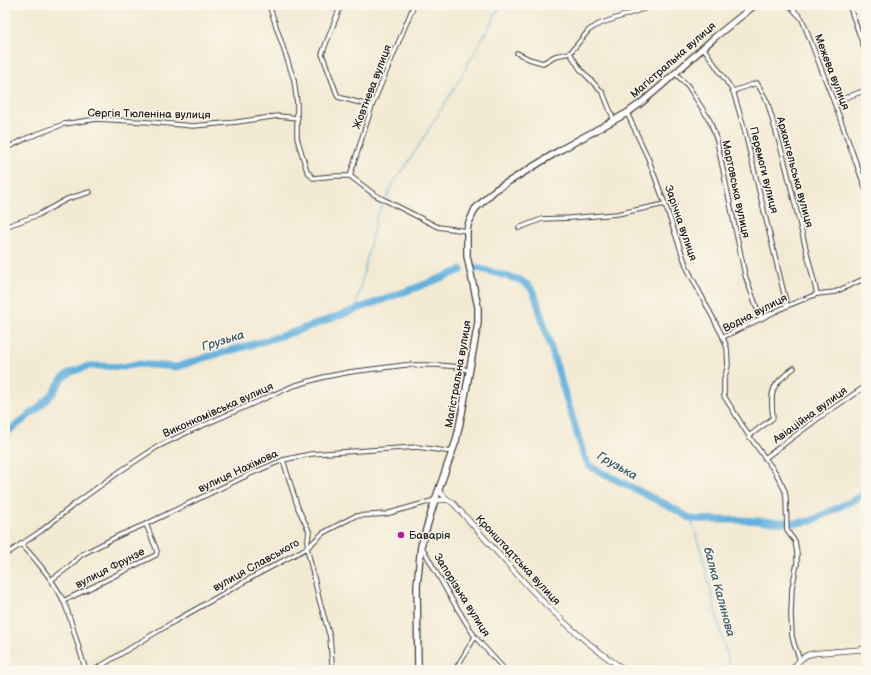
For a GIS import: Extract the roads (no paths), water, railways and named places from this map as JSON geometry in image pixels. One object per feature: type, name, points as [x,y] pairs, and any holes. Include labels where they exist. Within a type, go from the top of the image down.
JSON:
[{"type":"main road","name":"Магістральна вулиця","points":[[418,670],[418,586],[421,546],[435,500],[453,452],[478,323],[478,307],[467,256],[467,230],[475,209],[495,190],[562,149],[627,113],[641,103],[703,47],[755,5]]},
{"type":"street","points":[[269,5],[294,80],[298,118],[297,138],[307,171],[313,178],[350,176],[375,195],[438,227],[467,230]]},
{"type":"street","points":[[271,11],[273,5]]},
{"type":"street","points":[[341,5],[322,54],[338,96],[372,106]]},
{"type":"street","name":"Жовтнева вулиця","points":[[350,176],[372,106],[414,5]]},
{"type":"street","points":[[517,54],[543,63],[555,56],[570,53],[589,30],[599,24],[655,5]]},
{"type":"street","points":[[849,5],[866,53]]},
{"type":"street","name":"Межева вулиця","points":[[791,6],[802,19],[866,190]]},
{"type":"street","name":"Перемоги вулиця","points":[[703,47],[732,91],[743,124],[787,306]]},
{"type":"street","points":[[570,53],[580,69],[603,93],[614,120]]},
{"type":"street","name":"Мартовська вулиця","points":[[675,73],[688,86],[710,121],[717,141],[745,275],[761,318]]},
{"type":"street","name":"Архангельська вулиця","points":[[732,91],[757,82],[766,101],[784,158],[817,294]]},
{"type":"street","points":[[834,102],[866,90]]},
{"type":"street","name":"Зарічна вулиця","points":[[627,113],[648,158],[687,268],[723,337]]},
{"type":"street","name":"Сергія Тюленіна вулиця","points":[[5,149],[64,124],[98,119],[193,126],[238,122],[278,116],[298,118]]},
{"type":"street","points":[[5,228],[38,214],[67,199],[90,192]]},
{"type":"street","points":[[519,228],[542,219],[617,214],[665,204]]},
{"type":"street","name":"Водна вулиця","points":[[800,660],[792,636],[791,616],[792,588],[798,553],[795,541],[787,530],[785,491],[776,473],[724,396],[724,380],[728,365],[727,348],[723,337],[787,306],[817,294],[835,292],[866,278]]},
{"type":"street","name":"Виконкомівська вулиця","points":[[5,555],[41,531],[76,503],[122,470],[157,447],[293,386],[324,377],[350,372],[405,365],[460,367],[469,371]]},
{"type":"street","points":[[750,436],[773,418],[772,393],[784,376],[794,368]]},
{"type":"street","name":"Авіаційна вулиця","points":[[766,458],[820,417],[866,386]]},
{"type":"street","name":"вулиця Нахімова","points":[[50,580],[70,566],[81,555],[120,535],[283,460],[311,454],[417,447],[453,452]]},
{"type":"street","points":[[283,460],[298,508],[309,531],[307,548],[330,637],[333,670]]},
{"type":"street","name":"Кронштадтська вулиця","points":[[439,491],[457,507],[537,597],[578,635],[624,670]]},
{"type":"street","points":[[435,500],[448,500]]},
{"type":"street","name":"вулиця Славського","points":[[94,670],[175,621],[307,548],[323,533],[355,516],[386,514],[435,500]]},
{"type":"street","name":"вулиця Фрунзе","points":[[63,601],[156,555],[157,551],[146,524]]},
{"type":"street","points":[[21,544],[29,552],[50,580],[63,601],[86,670]]},
{"type":"street","name":"Запорізька вулиця","points":[[421,546],[475,637],[505,670]]},
{"type":"street","points":[[455,670],[475,637]]},
{"type":"street","points":[[791,670],[807,655],[866,649]]},
{"type":"waterway","points":[[386,199],[393,183],[409,161],[455,87],[501,5]]},
{"type":"waterway","points":[[355,310],[376,219],[384,201]]},
{"type":"waterway","name":"Грузька","points":[[474,267],[520,280],[529,286],[534,292],[584,456],[589,466],[675,509],[691,519],[797,523],[811,521],[866,494]]},
{"type":"waterway","name":"Грузька","points":[[5,434],[37,409],[53,393],[61,380],[69,373],[77,370],[89,366],[123,367],[138,364],[177,367],[294,332],[461,270]]},
{"type":"waterway","name":"балка Калинова","points":[[691,519],[701,551],[731,670]]},
{"type":"place","name":"Баварія","points":[[401,535]]}]
